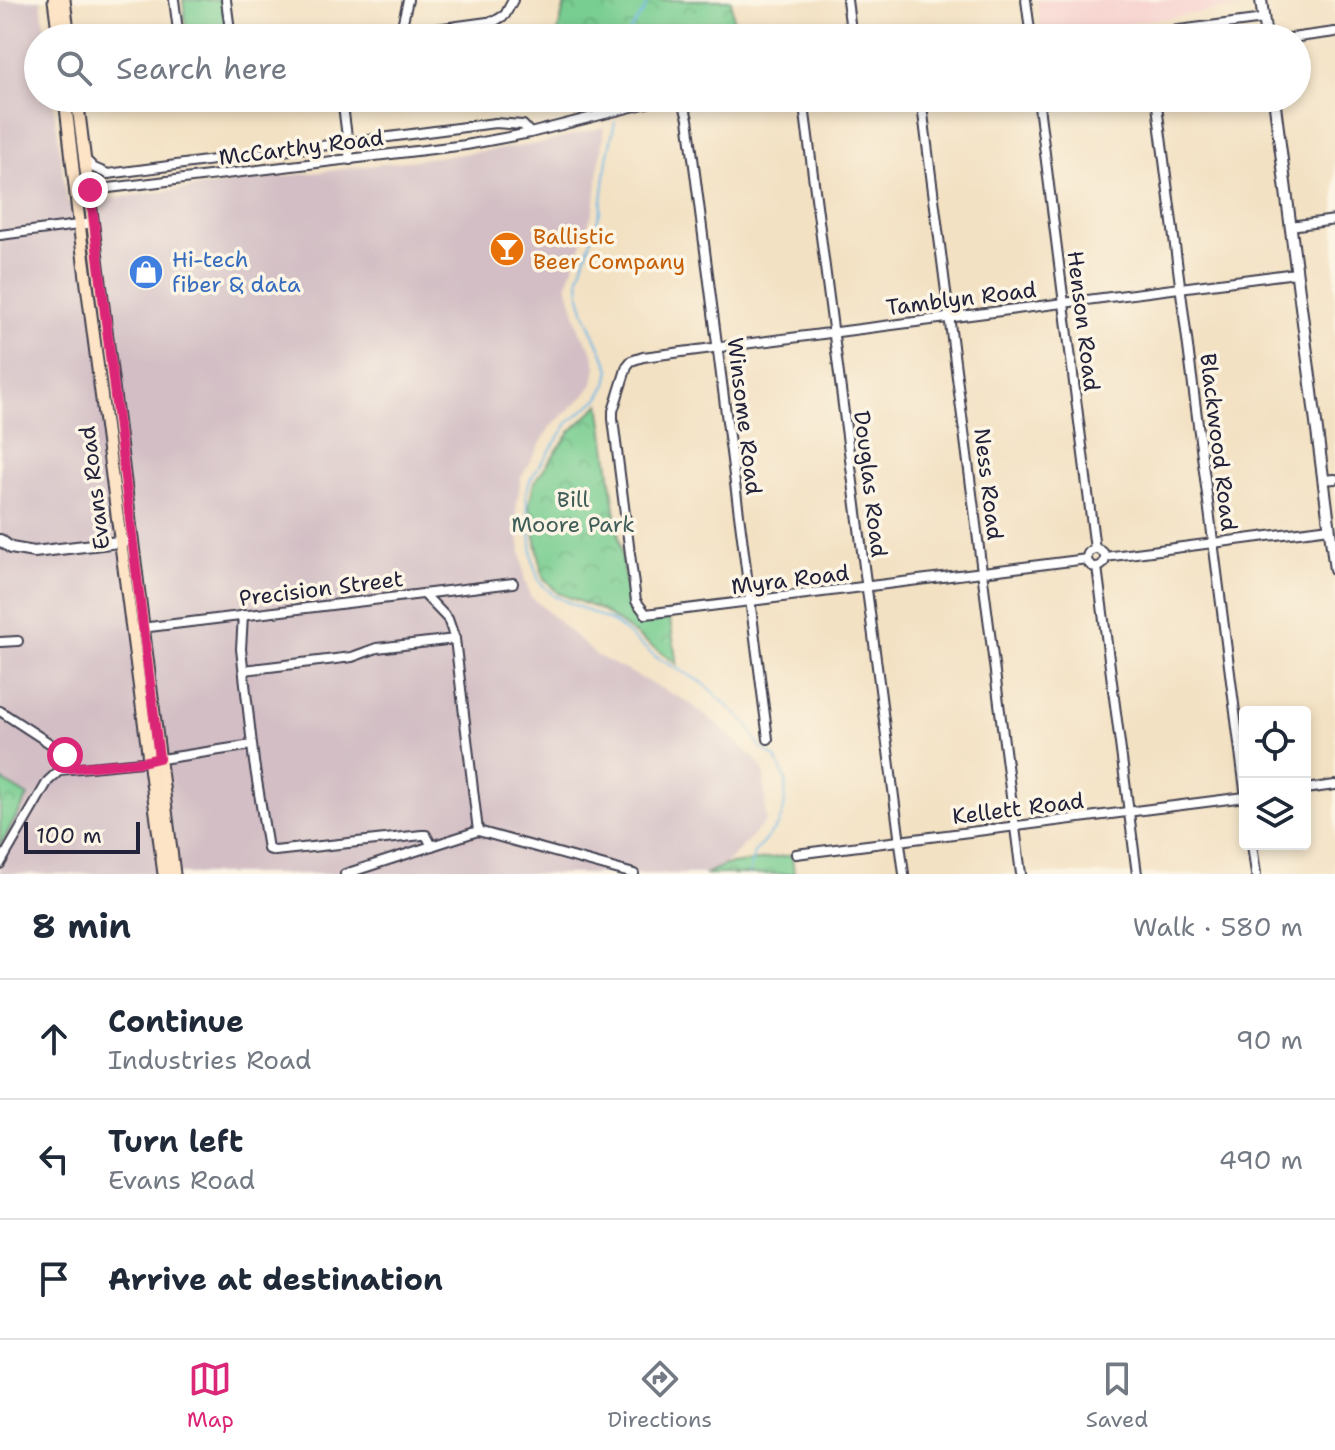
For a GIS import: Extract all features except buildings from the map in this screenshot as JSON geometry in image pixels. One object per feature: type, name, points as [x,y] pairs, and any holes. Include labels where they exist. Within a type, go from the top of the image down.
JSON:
[{"type":"main road","points":[[54,0],[57,24]]},
{"type":"main road","points":[[64,0],[67,24]]},
{"type":"main road","name":"Evans Road","points":[[67,112],[79,225],[127,541]]},
{"type":"main road","name":"Evans Road","points":[[79,112],[94,223],[127,541],[155,759],[174,874]]},
{"type":"main road","name":"Evans Road","points":[[155,759],[164,874]]},
{"type":"street","points":[[174,0],[177,24]]},
{"type":"street","points":[[226,0],[229,24]]},
{"type":"street","points":[[402,24],[408,0]]},
{"type":"street","points":[[473,24],[495,21],[505,15],[513,0]]},
{"type":"street","points":[[847,0],[850,24]]},
{"type":"street","points":[[1026,0],[1029,24]]},
{"type":"street","points":[[1261,0],[1265,24]]},
{"type":"street","points":[[1230,24],[1264,19]]},
{"type":"street","points":[[1311,35],[1335,32]]},
{"type":"street","points":[[344,112],[350,160]]},
{"type":"street","name":"McCarthy Road","points":[[76,192],[350,160],[530,133],[612,112]]},
{"type":"street","name":"Winsome Road","points":[[686,112],[768,739]]},
{"type":"street","name":"Douglas Road","points":[[805,112],[904,874]]},
{"type":"street","name":"Ness Road","points":[[923,112],[1021,874]]},
{"type":"street","name":"Henson Road","points":[[1040,112],[1095,549]]},
{"type":"street","name":"Blackwood Road","points":[[1158,112],[1243,778]]},
{"type":"street","points":[[1276,112],[1335,570]]},
{"type":"street","name":"McCarthy Road","points":[[86,160],[94,168],[108,174],[495,123],[523,125],[530,133]]},
{"type":"street","points":[[1290,226],[1335,220]]},
{"type":"street","points":[[0,235],[94,223]]},
{"type":"street","name":"Tamblyn Road","points":[[641,611],[636,601],[613,419],[615,403],[631,361],[1296,273]]},
{"type":"street","points":[[1323,480],[1335,479]]},
{"type":"street","points":[[1105,557],[1330,528]]},
{"type":"street","points":[[0,540],[11,548],[34,552],[127,541]]},
{"type":"street","points":[[1095,549],[1101,550],[1105,557],[1103,564],[1097,567],[1087,559],[1090,551],[1095,549]]},
{"type":"street","name":"Myra Road","points":[[641,611],[652,614],[1087,559]]},
{"type":"street","points":[[1097,567],[1137,874]]},
{"type":"street","name":"Precision Street","points":[[138,629],[513,583]]},
{"type":"street","points":[[424,594],[448,619],[455,639],[478,831]]},
{"type":"street","points":[[243,615],[241,649],[252,745],[266,844],[271,851],[422,835],[426,835],[432,846]]},
{"type":"street","points":[[244,670],[352,657],[377,648],[455,639]]},
{"type":"street","points":[[0,642],[18,641]]},
{"type":"street","points":[[0,711],[63,752],[70,768]]},
{"type":"street","points":[[0,864],[52,775],[60,770],[252,745]]},
{"type":"street","points":[[1311,788],[1335,785]]},
{"type":"street","name":"Kellett Road","points":[[796,854],[1239,798]]},
{"type":"street","points":[[345,874],[478,831],[634,874]]},
{"type":"street","points":[[1253,850],[1256,874]]},
{"type":"shaded area","points":[[0,0],[41,0],[44,24],[24,24],[24,112],[55,112],[67,204],[539,144],[604,127],[594,208],[567,284],[580,332],[592,350],[596,366],[593,384],[550,427],[521,478],[516,511],[524,576],[530,596],[596,655],[688,702],[758,762],[764,773],[766,821],[725,865],[705,874],[0,874],[0,846],[28,796],[0,779]]},
{"type":"shaded area","points":[[1037,0],[1248,0],[1249,6],[1124,24],[1040,24]]},
{"type":"green space","points":[[183,0],[222,0],[225,24],[186,24]]},
{"type":"green space","points":[[566,0],[731,0],[734,24],[560,24]]},
{"type":"green space","name":"Bill Moore Park","points":[[600,404],[631,615],[644,622],[670,619],[677,664],[601,610],[558,593],[543,577],[529,505],[534,483],[570,432]]},
{"type":"green space","points":[[0,779],[28,796],[0,846]]},
{"type":"green space","points":[[792,855],[794,874],[705,874],[725,865]]},
{"type":"waterway","points":[[635,24],[648,0]]},
{"type":"waterway","points":[[615,122],[601,209],[579,277],[586,316],[610,369],[607,384],[599,398],[569,422],[530,480],[526,495],[533,562],[539,581],[554,596],[613,622],[656,657],[703,683],[747,724],[760,747],[776,758],[786,781],[784,810],[778,825],[754,853],[749,874]]},
{"type":"place","name":"Ballistic Beer Company","points":[[507,249]]},
{"type":"place","name":"Hi-tech fiber & data","points":[[146,272]]},
{"type":"route","points":[[65,755],[70,768],[159,758],[90,190]]}]
